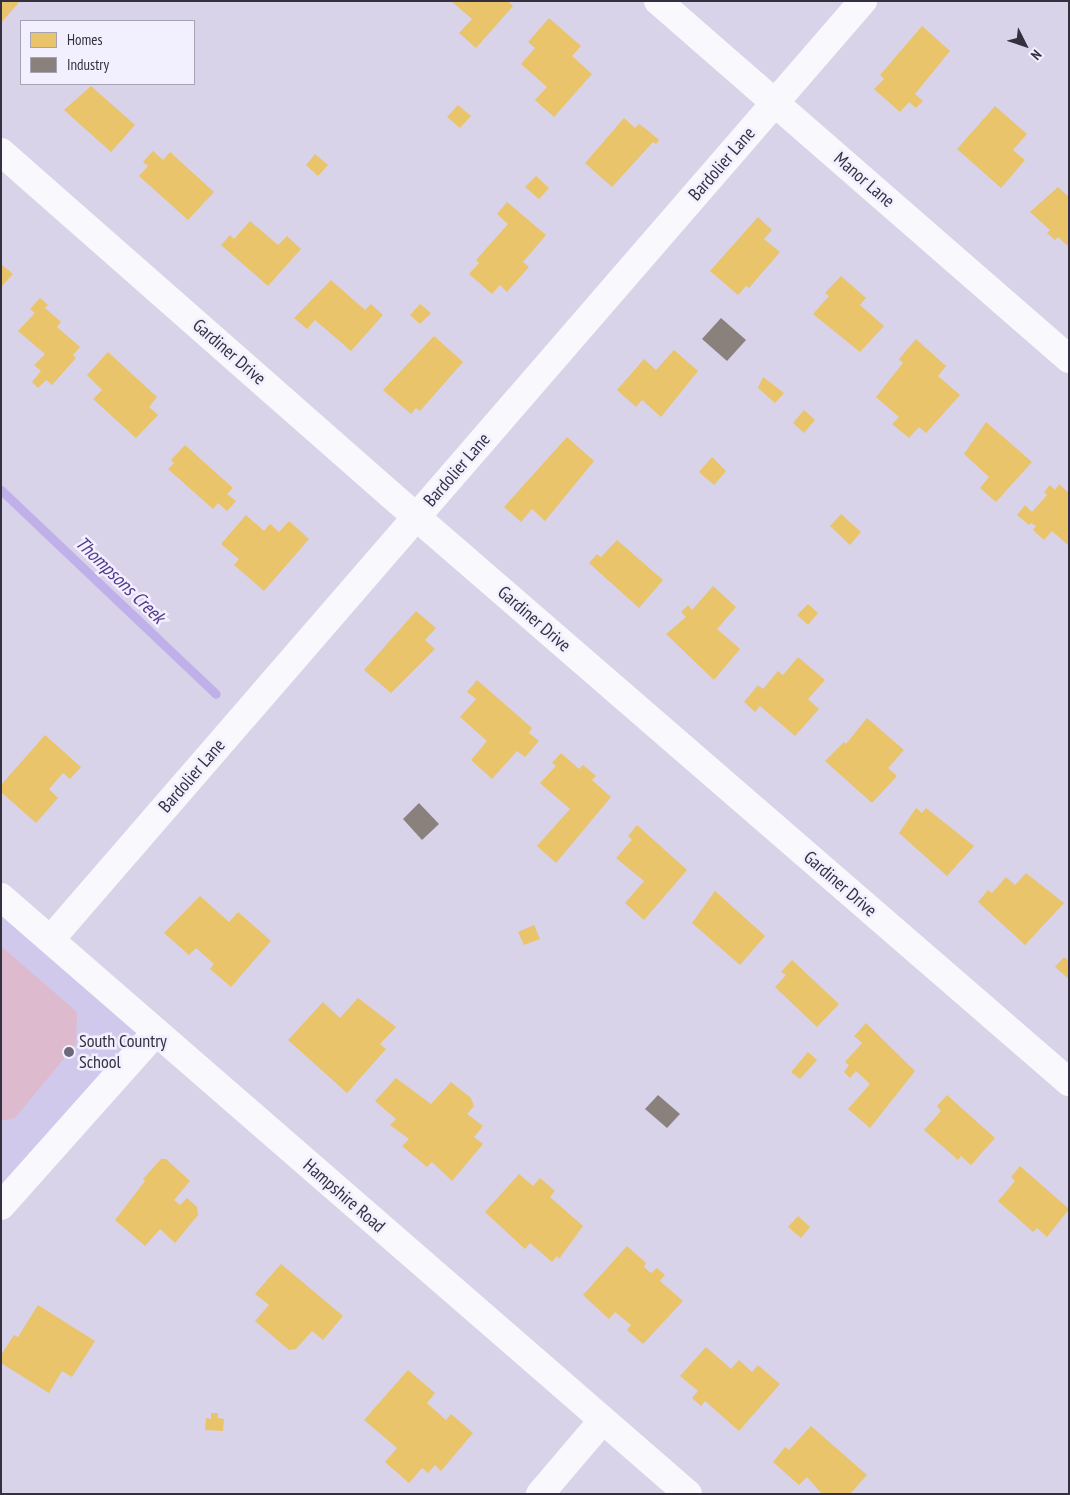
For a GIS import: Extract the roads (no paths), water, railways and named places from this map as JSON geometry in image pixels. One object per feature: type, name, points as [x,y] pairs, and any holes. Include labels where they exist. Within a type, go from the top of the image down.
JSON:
[{"type":"street","name":"Manor Lane","points":[[658,1],[1069,359]]},
{"type":"street","name":"Bardolier Lane","points":[[51,939],[863,1]]},
{"type":"street","name":"Gardiner Drive","points":[[1,152],[416,516],[1069,1082]]},
{"type":"street","name":"Hampshire Road","points":[[1,897],[688,1494]]},
{"type":"street","points":[[1,1206],[155,1032]]},
{"type":"street","points":[[540,1494],[604,1420]]},
{"type":"waterway","name":"Thompsons Creek","points":[[1,490],[216,694]]},
{"type":"place","name":"South Country School","points":[[69,1052]]}]
